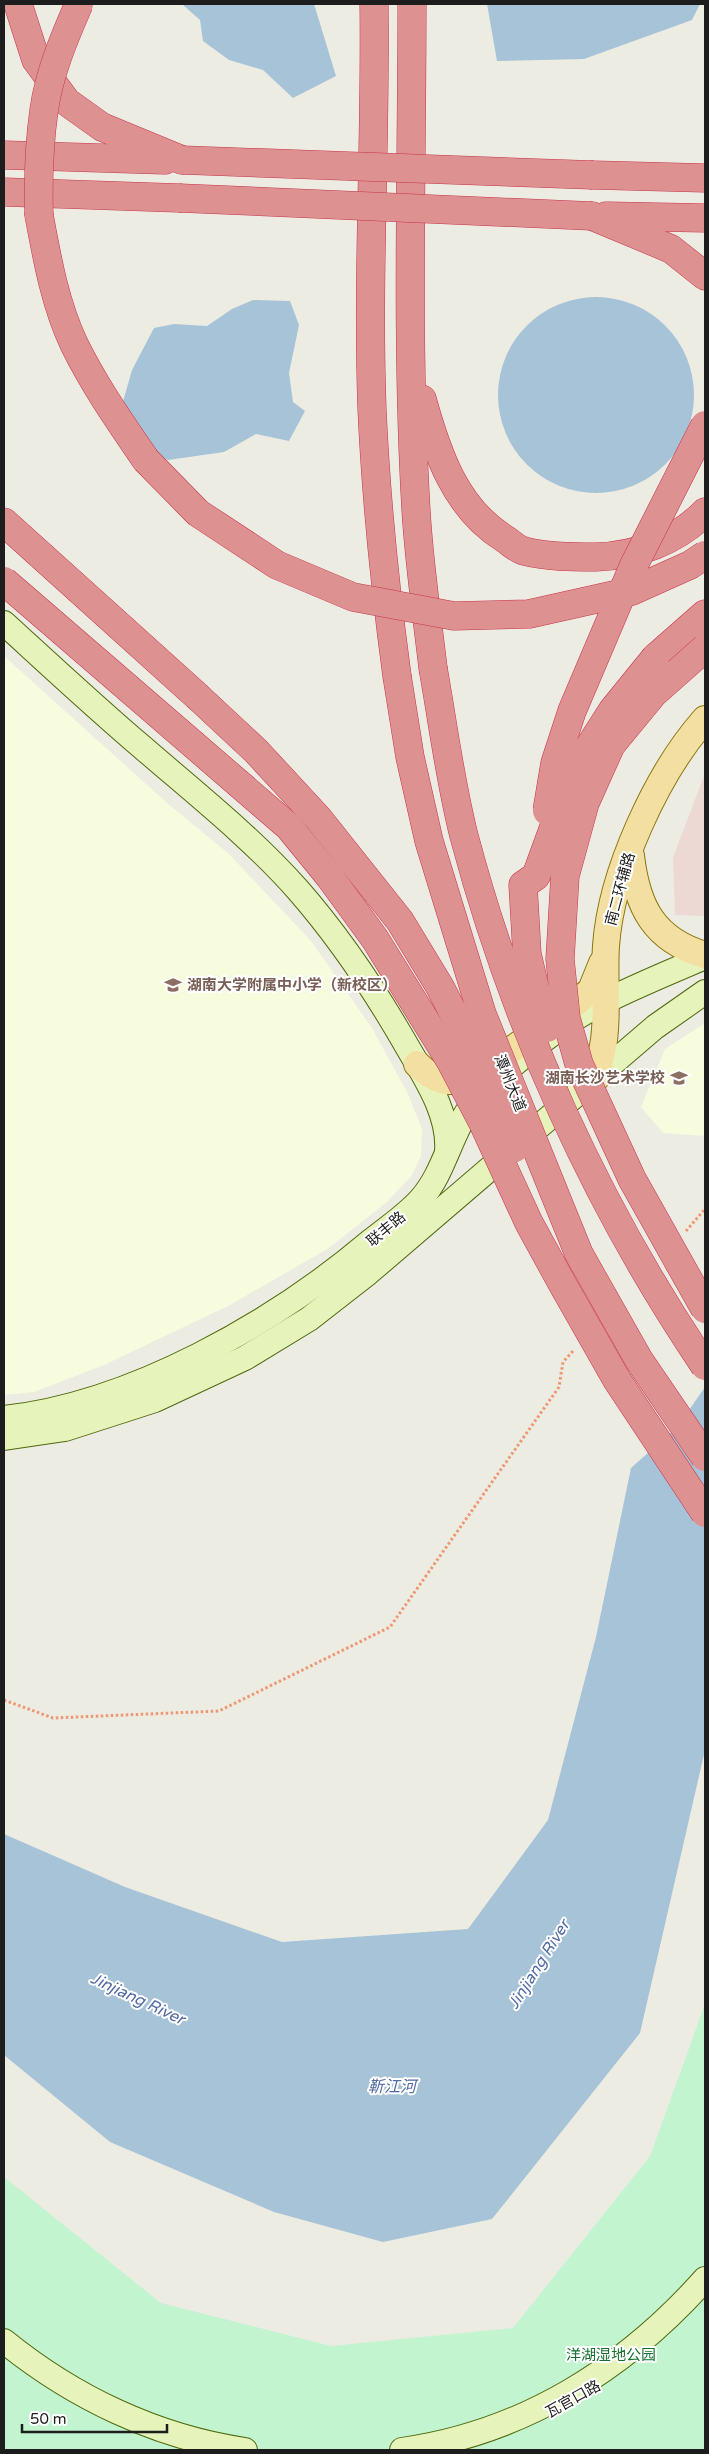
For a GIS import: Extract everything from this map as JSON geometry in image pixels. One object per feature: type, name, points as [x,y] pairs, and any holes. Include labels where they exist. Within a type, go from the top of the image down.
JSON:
[{"type":"highway","points":[[18,4],[36,60],[67,102],[102,127],[182,160]]},
{"type":"highway","points":[[79,4],[61,46],[44,109],[38,175],[39,215],[50,273],[73,342],[102,396],[146,460],[198,513],[277,564],[353,597],[454,616],[529,614],[632,591],[690,565],[705,555]]},
{"type":"highway","points":[[412,4],[411,358],[416,511],[433,668],[447,754],[464,835],[501,959],[591,1173],[660,1299],[705,1366]]},
{"type":"highway","name":"潭州大道","points":[[374,10],[371,244],[372,409],[386,594],[410,757],[429,841],[482,1014],[579,1254],[640,1360],[705,1457]]},
{"type":"highway","points":[[4,155],[705,178]]},
{"type":"highway","points":[[4,192],[592,216],[705,218]]},
{"type":"highway","points":[[592,216],[671,249],[705,276]]},
{"type":"highway","points":[[411,358],[429,425],[445,470],[468,508],[494,533],[522,551],[572,557],[609,556],[651,548],[694,524],[705,512]]},
{"type":"highway","points":[[536,876],[555,763],[572,711],[634,565],[705,424]]},
{"type":"highway","points":[[4,522],[256,751],[318,818],[400,921],[440,987],[471,1047],[536,1193],[587,1348]]},
{"type":"highway","points":[[4,581],[282,821],[329,876],[375,939],[451,1062],[483,1122],[587,1348],[617,1380],[705,1513]]},
{"type":"highway","points":[[700,1301],[646,1229],[621,1190],[601,1153],[551,1041],[537,997],[527,954],[523,885],[536,876],[575,769],[612,711],[656,658],[705,614]]},
{"type":"highway","points":[[700,1301],[632,1180],[579,1064],[566,1018],[560,959],[565,876],[585,803],[611,746],[654,694],[705,648]]},
{"type":"main road","points":[[4,623],[142,747],[204,799],[298,890],[378,995],[417,1064],[443,1118],[448,1138],[446,1158]]},
{"type":"main road","name":"南二环辅路","points":[[596,1078],[604,1039],[606,944],[616,894],[630,849],[653,796],[685,742],[705,719]]},
{"type":"main road","points":[[630,849],[634,882],[642,907],[670,940],[685,949],[705,956]]},
{"type":"main road","points":[[417,1064],[429,1076],[442,1081],[459,1082],[474,1077],[591,990],[600,969],[606,944]]},
{"type":"main road","name":"联丰路","points":[[4,1418],[77,1404],[171,1369],[294,1302],[344,1264],[420,1200],[438,1176],[466,1111],[480,1095],[519,1061],[560,1030],[605,1002],[705,956]]},
{"type":"main road","name":"联丰路","points":[[4,1438],[65,1429],[155,1400],[245,1358],[301,1324],[368,1273],[655,1026],[705,992]]},
{"type":"main road","points":[[402,2450],[456,2439],[536,2409],[573,2390],[605,2370],[649,2337],[705,2279]]},
{"type":"main road","name":"瓦官口路","points":[[442,2450],[480,2442],[544,2416],[594,2388],[641,2356],[674,2327],[705,2293]]},
{"type":"main road","points":[[4,2341],[61,2383],[102,2406],[186,2438],[245,2450]]},
{"type":"main road","points":[[4,2355],[70,2401],[117,2424],[177,2447],[192,2450]]},
{"type":"path","points":[[685,1231],[705,1210]]},
{"type":"path","points":[[4,1700],[53,1718],[219,1711],[390,1627],[559,1386],[563,1362],[587,1348]]},
{"type":"shaded area","name":"湖南大学附属中小学（新校区）","points":[[4,656],[167,803],[229,854],[311,941],[372,1028],[408,1094],[422,1129],[421,1156],[412,1175],[388,1201],[329,1248],[230,1305],[104,1365],[34,1392],[4,1395]]},
{"type":"shaded area","points":[[705,773],[705,916],[675,915],[673,858]]},
{"type":"shaded area","name":"湖南长沙艺术学校","points":[[705,1023],[705,1136],[663,1133],[641,1107],[665,1049]]},
{"type":"green space","name":"洋湖湿地公园","points":[[705,2004],[705,2450],[4,2450],[4,2177],[161,2303],[331,2346],[513,2328],[650,2156]]},
{"type":"water","points":[[182,4],[314,4],[336,76],[293,98],[263,70],[229,60],[203,41],[200,20]]},
{"type":"water","points":[[487,4],[700,4],[692,20],[584,59],[497,61]]},
{"type":"water","points":[[606,297],[634,304],[651,313],[666,325],[678,340],[687,357],[693,376],[693,414],[687,433],[678,450],[666,465],[651,477],[634,486],[615,492],[586,493],[558,486],[541,477],[526,465],[514,450],[505,433],[499,414],[498,385],[505,357],[514,340],[526,325],[541,313],[558,304],[577,298]]},
{"type":"water","points":[[253,300],[290,301],[299,325],[289,373],[293,402],[305,411],[289,441],[256,434],[224,452],[168,460],[137,449],[120,412],[132,370],[154,328],[174,324],[207,326],[232,309]]},
{"type":"water","name":"靳江河","points":[[705,1387],[705,1750],[640,2033],[492,2219],[383,2242],[274,2212],[110,2142],[4,2055],[4,1834],[125,1887],[282,1942],[468,1929],[548,1820],[596,1637],[631,1468],[678,1426]]},
{"type":"place","name":"湖南大学附属中小学（新校区）","points":[[173,985]]},
{"type":"place","name":"湖南长沙艺术学校","points":[[679,1078]]},
{"type":"water label","name":"Jinjiang River","points":[[538,1964]]},
{"type":"water label","name":"Jinjiang River","points":[[138,1998]]}]
